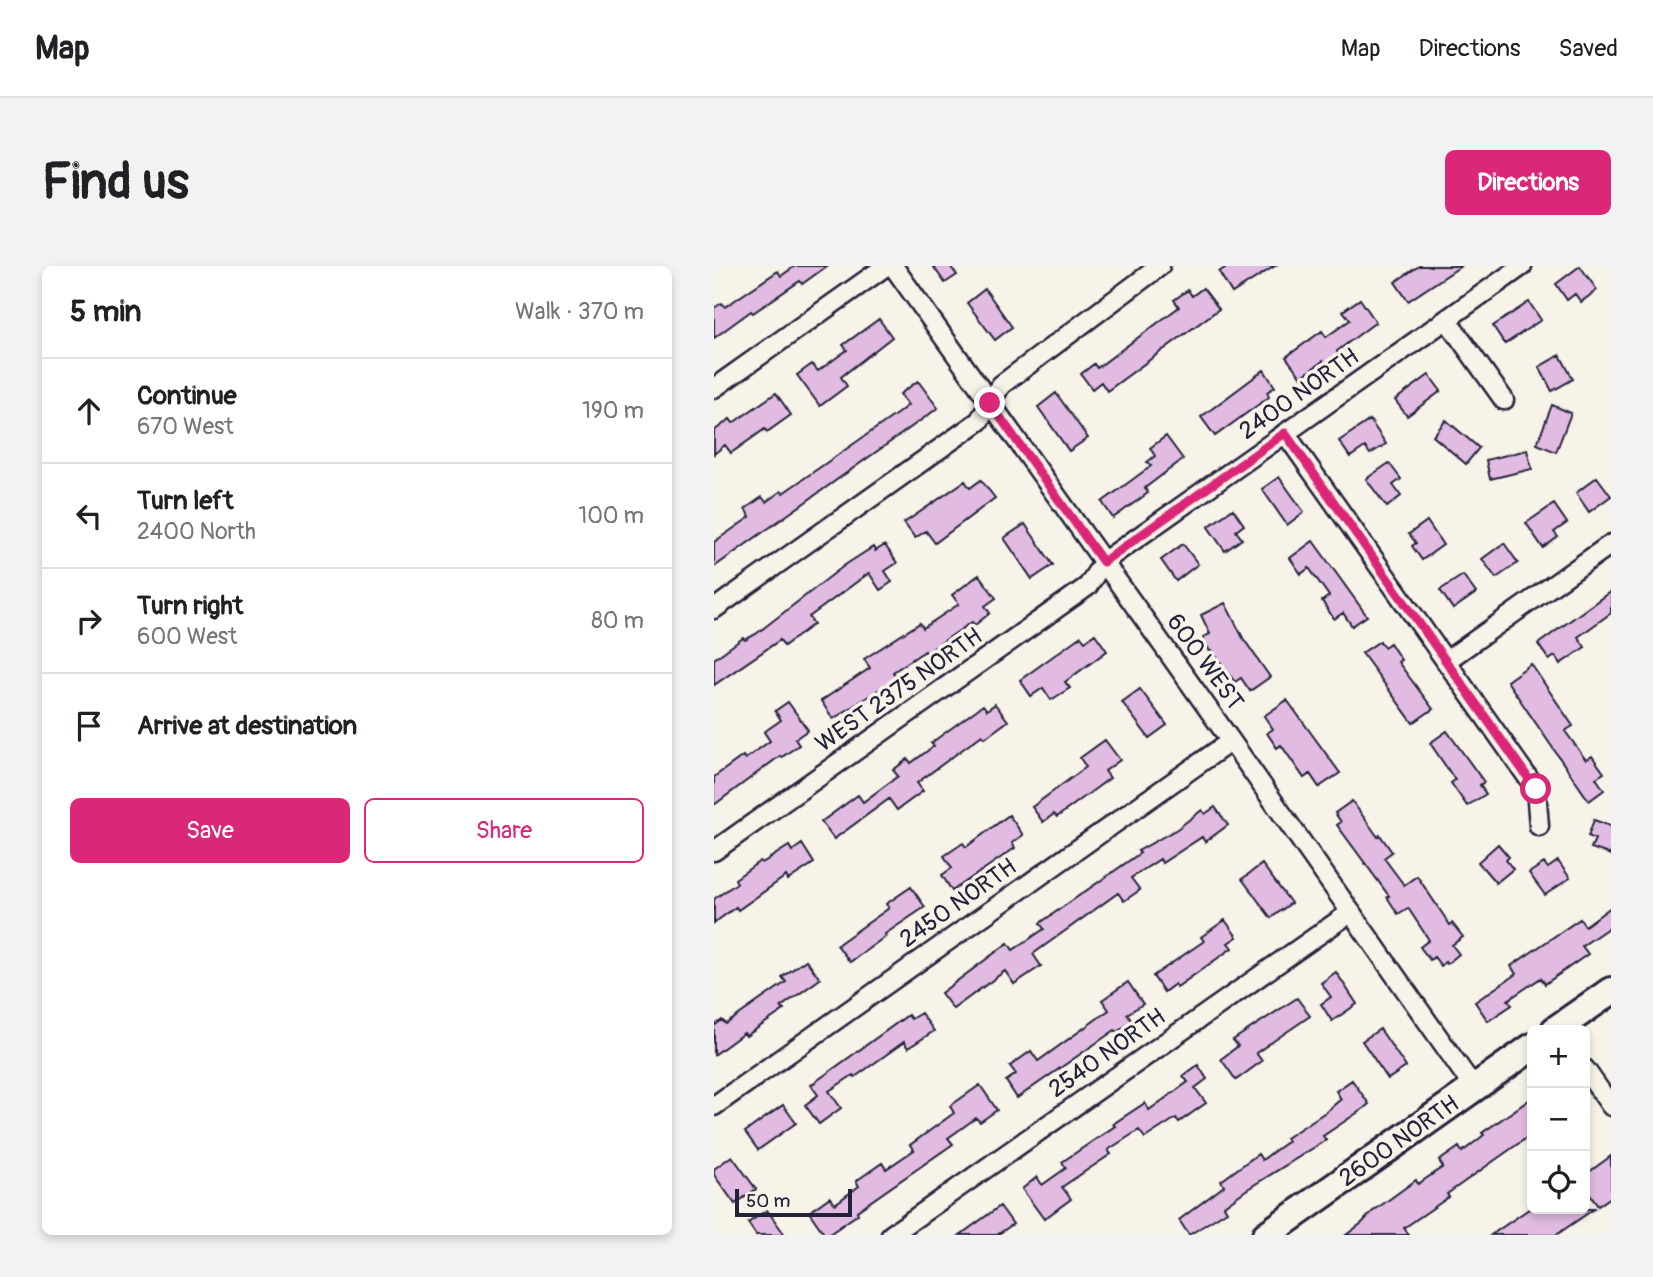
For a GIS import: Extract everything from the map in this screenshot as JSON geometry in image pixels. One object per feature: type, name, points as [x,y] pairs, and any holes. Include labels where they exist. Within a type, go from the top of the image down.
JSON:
[{"type":"street","points":[[714,388],[886,266]]},
{"type":"street","name":"600 WEST","points":[[893,266],[1474,1088]]},
{"type":"street","points":[[714,609],[979,421],[1001,385],[1160,266]]},
{"type":"street","name":"2400 NORTH","points":[[1103,562],[1522,266]]},
{"type":"street","points":[[1447,320],[1504,400]]},
{"type":"street","points":[[1285,433],[1536,789],[1539,826]]},
{"type":"street","points":[[1446,661],[1611,544]]},
{"type":"street","name":"WEST 2375 NORTH","points":[[714,851],[1088,586],[1103,562]]},
{"type":"street","name":"2450 NORTH","points":[[714,1106],[1231,741]]},
{"type":"street","name":"2540 NORTH","points":[[891,1235],[1351,912]]},
{"type":"street","points":[[1564,1025],[1611,991]]},
{"type":"street","name":"2600 NORTH","points":[[1266,1235],[1527,1051]]},
{"type":"street","points":[[1590,1076],[1611,1106]]},
{"type":"building","points":[[795,266],[827,266],[802,284],[800,281],[753,313],[751,311],[714,338],[714,308],[722,303],[725,307],[778,271],[781,276]]},
{"type":"building","points":[[933,266],[950,266],[957,275],[945,283]]},
{"type":"building","points":[[1228,266],[1275,266],[1232,293],[1219,272]]},
{"type":"building","points":[[1419,266],[1461,266],[1408,301],[1395,282]]},
{"type":"building","points":[[1580,266],[1597,290],[1581,302],[1575,294],[1567,300],[1556,284]]},
{"type":"building","points":[[1203,288],[1219,309],[1107,391],[1101,382],[1092,389],[1081,374],[1094,364],[1097,368],[1179,307],[1174,300],[1188,290],[1192,296]]},
{"type":"building","points":[[985,289],[1012,327],[995,340],[967,303]]},
{"type":"building","points":[[1360,299],[1376,322],[1337,351],[1338,354],[1325,364],[1323,361],[1301,377],[1286,357],[1322,331],[1326,337],[1350,320],[1343,311]]},
{"type":"building","points":[[1529,302],[1541,320],[1505,344],[1493,326]]},
{"type":"building","points":[[879,319],[892,337],[841,377],[847,386],[820,406],[797,375],[812,364],[818,371],[847,350],[843,345]]},
{"type":"building","points":[[1560,355],[1573,379],[1552,391],[1539,367]]},
{"type":"building","points":[[1264,370],[1275,387],[1267,392],[1269,397],[1215,436],[1201,417]]},
{"type":"building","points":[[1429,375],[1441,391],[1407,416],[1395,400]]},
{"type":"building","points":[[918,381],[938,408],[714,567],[714,542],[750,517],[745,509],[762,497],[766,502],[781,491],[783,493],[898,413],[908,405],[900,394]]},
{"type":"building","points":[[776,393],[791,415],[731,453],[725,445],[714,454],[714,431],[730,419],[733,423]]},
{"type":"building","points":[[1056,393],[1088,438],[1069,451],[1038,407]]},
{"type":"building","points":[[1552,405],[1571,413],[1556,452],[1537,444]]},
{"type":"building","points":[[1370,420],[1386,444],[1370,454],[1365,447],[1350,457],[1339,441]]},
{"type":"building","points":[[1446,420],[1479,448],[1466,464],[1433,436]]},
{"type":"building","points":[[1166,436],[1183,459],[1145,488],[1148,493],[1113,518],[1102,502],[1151,466],[1147,462],[1155,456],[1150,448]]},
{"type":"building","points":[[1527,450],[1532,469],[1490,479],[1486,460]]},
{"type":"building","points":[[1389,463],[1401,479],[1393,485],[1401,496],[1387,507],[1366,479]]},
{"type":"building","points":[[1279,477],[1304,512],[1287,525],[1262,489]]},
{"type":"building","points":[[1597,477],[1611,496],[1589,512],[1576,493]]},
{"type":"building","points":[[981,480],[995,498],[935,543],[926,531],[915,538],[904,523],[965,481],[970,488]]},
{"type":"building","points":[[1554,504],[1567,523],[1554,532],[1558,537],[1543,548],[1526,523]]},
{"type":"building","points":[[1233,509],[1244,525],[1236,531],[1242,539],[1225,551],[1208,527]]},
{"type":"building","points":[[1427,521],[1443,545],[1422,560],[1412,546],[1416,543],[1409,534]]},
{"type":"building","points":[[1025,524],[1053,565],[1032,579],[1004,538]]},
{"type":"building","points":[[1313,541],[1367,616],[1352,626],[1343,613],[1334,619],[1322,601],[1329,596],[1309,568],[1301,574],[1290,558]]},
{"type":"building","points":[[1504,543],[1518,563],[1496,578],[1482,559]]},
{"type":"building","points":[[1183,544],[1198,564],[1176,581],[1161,560]]},
{"type":"building","points":[[885,545],[897,563],[885,571],[892,582],[880,590],[869,573],[809,617],[814,624],[784,646],[780,640],[714,685],[714,659],[743,638],[745,640],[756,634],[845,565],[873,547],[875,551]]},
{"type":"building","points":[[979,575],[996,598],[985,606],[990,613],[975,625],[972,622],[893,672],[897,678],[833,719],[821,701],[870,668],[864,659],[920,623],[923,628],[959,604],[952,595]]},
{"type":"building","points":[[1463,575],[1476,593],[1453,609],[1440,590]]},
{"type":"building","points":[[1611,591],[1611,613],[1578,637],[1585,647],[1560,664],[1555,656],[1549,660],[1538,644]]},
{"type":"building","points":[[1225,603],[1243,638],[1270,677],[1250,691],[1241,678],[1235,682],[1212,651],[1210,652],[1203,637],[1210,634],[1201,615]]},
{"type":"building","points":[[1095,634],[1107,651],[1065,682],[1070,688],[1051,700],[1043,688],[1031,696],[1020,680],[1081,636],[1085,641]]},
{"type":"building","points":[[1380,641],[1384,647],[1390,643],[1401,660],[1398,662],[1433,709],[1413,723],[1362,653]]},
{"type":"building","points":[[1531,664],[1573,726],[1565,731],[1586,760],[1592,756],[1604,773],[1596,778],[1604,790],[1589,801],[1507,681]]},
{"type":"building","points":[[1140,689],[1167,725],[1149,738],[1122,702]]},
{"type":"building","points":[[1287,700],[1340,773],[1319,787],[1310,774],[1304,778],[1281,745],[1277,748],[1267,733],[1273,729],[1264,716]]},
{"type":"building","points":[[788,702],[808,730],[795,739],[799,745],[714,805],[714,777],[770,741],[764,732],[781,720],[775,711]]},
{"type":"building","points":[[995,704],[1008,721],[985,738],[982,735],[917,783],[923,791],[897,810],[889,799],[834,839],[821,822],[858,795],[863,802],[898,776],[893,770],[908,759],[911,763],[934,746],[931,743],[983,705],[987,710]]},
{"type":"building","points":[[1447,731],[1484,782],[1480,785],[1486,794],[1467,806],[1451,783],[1455,780],[1430,743]]},
{"type":"building","points":[[1105,740],[1120,760],[1105,771],[1110,778],[1057,817],[1054,814],[1043,822],[1032,807],[1086,767],[1080,758]]},
{"type":"building","points":[[1352,801],[1392,852],[1384,858],[1404,885],[1417,876],[1450,925],[1452,923],[1463,937],[1452,945],[1459,954],[1447,964],[1445,962],[1441,966],[1434,957],[1430,960],[1420,947],[1429,940],[1408,908],[1398,914],[1387,897],[1389,896],[1337,825],[1341,822],[1335,813]]},
{"type":"building","points":[[1215,807],[1228,825],[1205,842],[1202,837],[1162,863],[1160,859],[1131,878],[1140,890],[1124,901],[1118,893],[1033,954],[1041,966],[1014,984],[1005,971],[953,1009],[941,993],[1008,943],[1013,950],[1044,929],[1040,923],[1140,853],[1138,851],[1177,829],[1202,810],[1205,814]]},
{"type":"building","points":[[1009,815],[1023,835],[1012,843],[1015,848],[952,891],[942,875],[952,868],[944,856],[963,843],[966,847]]},
{"type":"building","points":[[1594,820],[1611,826],[1611,855],[1591,848],[1595,839],[1588,836]]},
{"type":"building","points":[[802,844],[814,863],[788,880],[786,876],[738,910],[736,907],[714,923],[714,899],[737,883],[735,879],[760,861],[762,863],[789,846],[792,851]]},
{"type":"building","points":[[1498,844],[1509,857],[1506,860],[1513,869],[1496,883],[1478,862]]},
{"type":"building","points":[[1558,861],[1570,878],[1545,895],[1529,873],[1544,863],[1548,868]]},
{"type":"building","points":[[1262,864],[1291,903],[1271,918],[1242,879]]},
{"type":"building","points":[[911,887],[925,907],[850,962],[837,945],[889,908],[886,904]]},
{"type":"building","points":[[1611,907],[1611,926],[1582,946],[1588,954],[1545,984],[1541,978],[1508,1000],[1512,1005],[1488,1021],[1475,1002],[1516,974],[1511,966],[1580,919],[1585,926]]},
{"type":"building","points":[[1225,920],[1237,937],[1228,943],[1232,948],[1177,987],[1175,984],[1164,992],[1153,976],[1204,941],[1201,937]]},
{"type":"building","points":[[806,960],[820,979],[781,1007],[784,1010],[746,1036],[744,1033],[714,1055],[714,1026],[722,1020],[726,1024],[786,982],[782,977]]},
{"type":"building","points":[[1336,972],[1357,1004],[1332,1021],[1321,1004],[1331,997],[1321,983]]},
{"type":"building","points":[[1128,982],[1143,1004],[1127,1014],[1132,1021],[1017,1098],[1006,1081],[1016,1074],[1010,1066],[1031,1051],[1038,1061],[1109,1010],[1102,1000]]},
{"type":"building","points":[[1297,998],[1310,1016],[1256,1053],[1262,1061],[1236,1080],[1221,1059],[1238,1046],[1233,1040]]},
{"type":"building","points":[[921,1013],[934,1031],[908,1048],[904,1042],[855,1077],[853,1075],[829,1091],[841,1108],[819,1124],[805,1105],[818,1095],[811,1085],[908,1015],[911,1019]]},
{"type":"building","points":[[1380,1029],[1406,1067],[1388,1079],[1362,1041]]},
{"type":"building","points":[[1198,1065],[1207,1079],[1195,1088],[1206,1103],[1179,1122],[1176,1118],[1145,1138],[1139,1130],[1108,1150],[1111,1154],[1062,1187],[1071,1199],[1044,1219],[1022,1189],[1037,1177],[1042,1185],[1066,1168],[1062,1162],[1145,1103],[1149,1110],[1188,1082],[1183,1076]]},
{"type":"building","points":[[1352,1080],[1369,1104],[1323,1136],[1326,1140],[1246,1190],[1224,1206],[1227,1211],[1189,1235],[1179,1220],[1224,1186],[1221,1181],[1258,1154],[1262,1160],[1288,1141],[1286,1138],[1327,1111],[1341,1099],[1336,1091]]},
{"type":"building","points":[[980,1085],[997,1110],[980,1122],[976,1118],[948,1138],[953,1144],[825,1235],[809,1212],[830,1197],[835,1204],[859,1186],[856,1181],[882,1163],[886,1169],[914,1150],[910,1145],[954,1113],[950,1106]]},
{"type":"building","points":[[1527,1102],[1527,1138],[1404,1228],[1409,1235],[1346,1235],[1416,1180],[1418,1184],[1443,1167],[1439,1161],[1459,1147],[1462,1152],[1484,1135],[1482,1133]]},
{"type":"building","points":[[783,1105],[796,1123],[758,1150],[745,1132]]},
{"type":"building","points":[[732,1156],[756,1189],[735,1204],[714,1175],[714,1169]]},
{"type":"building","points":[[1611,1156],[1611,1197],[1598,1206],[1590,1195],[1590,1171]]},
{"type":"building","points":[[1000,1206],[1013,1224],[997,1235],[960,1235]]},
{"type":"building","points":[[767,1210],[785,1235],[756,1235],[748,1223]]},
{"type":"building","points":[[1527,1210],[1527,1214],[1587,1214],[1556,1235],[1491,1235]]},
{"type":"route","points":[[990,403],[1103,562],[1285,433],[1536,789]]}]
